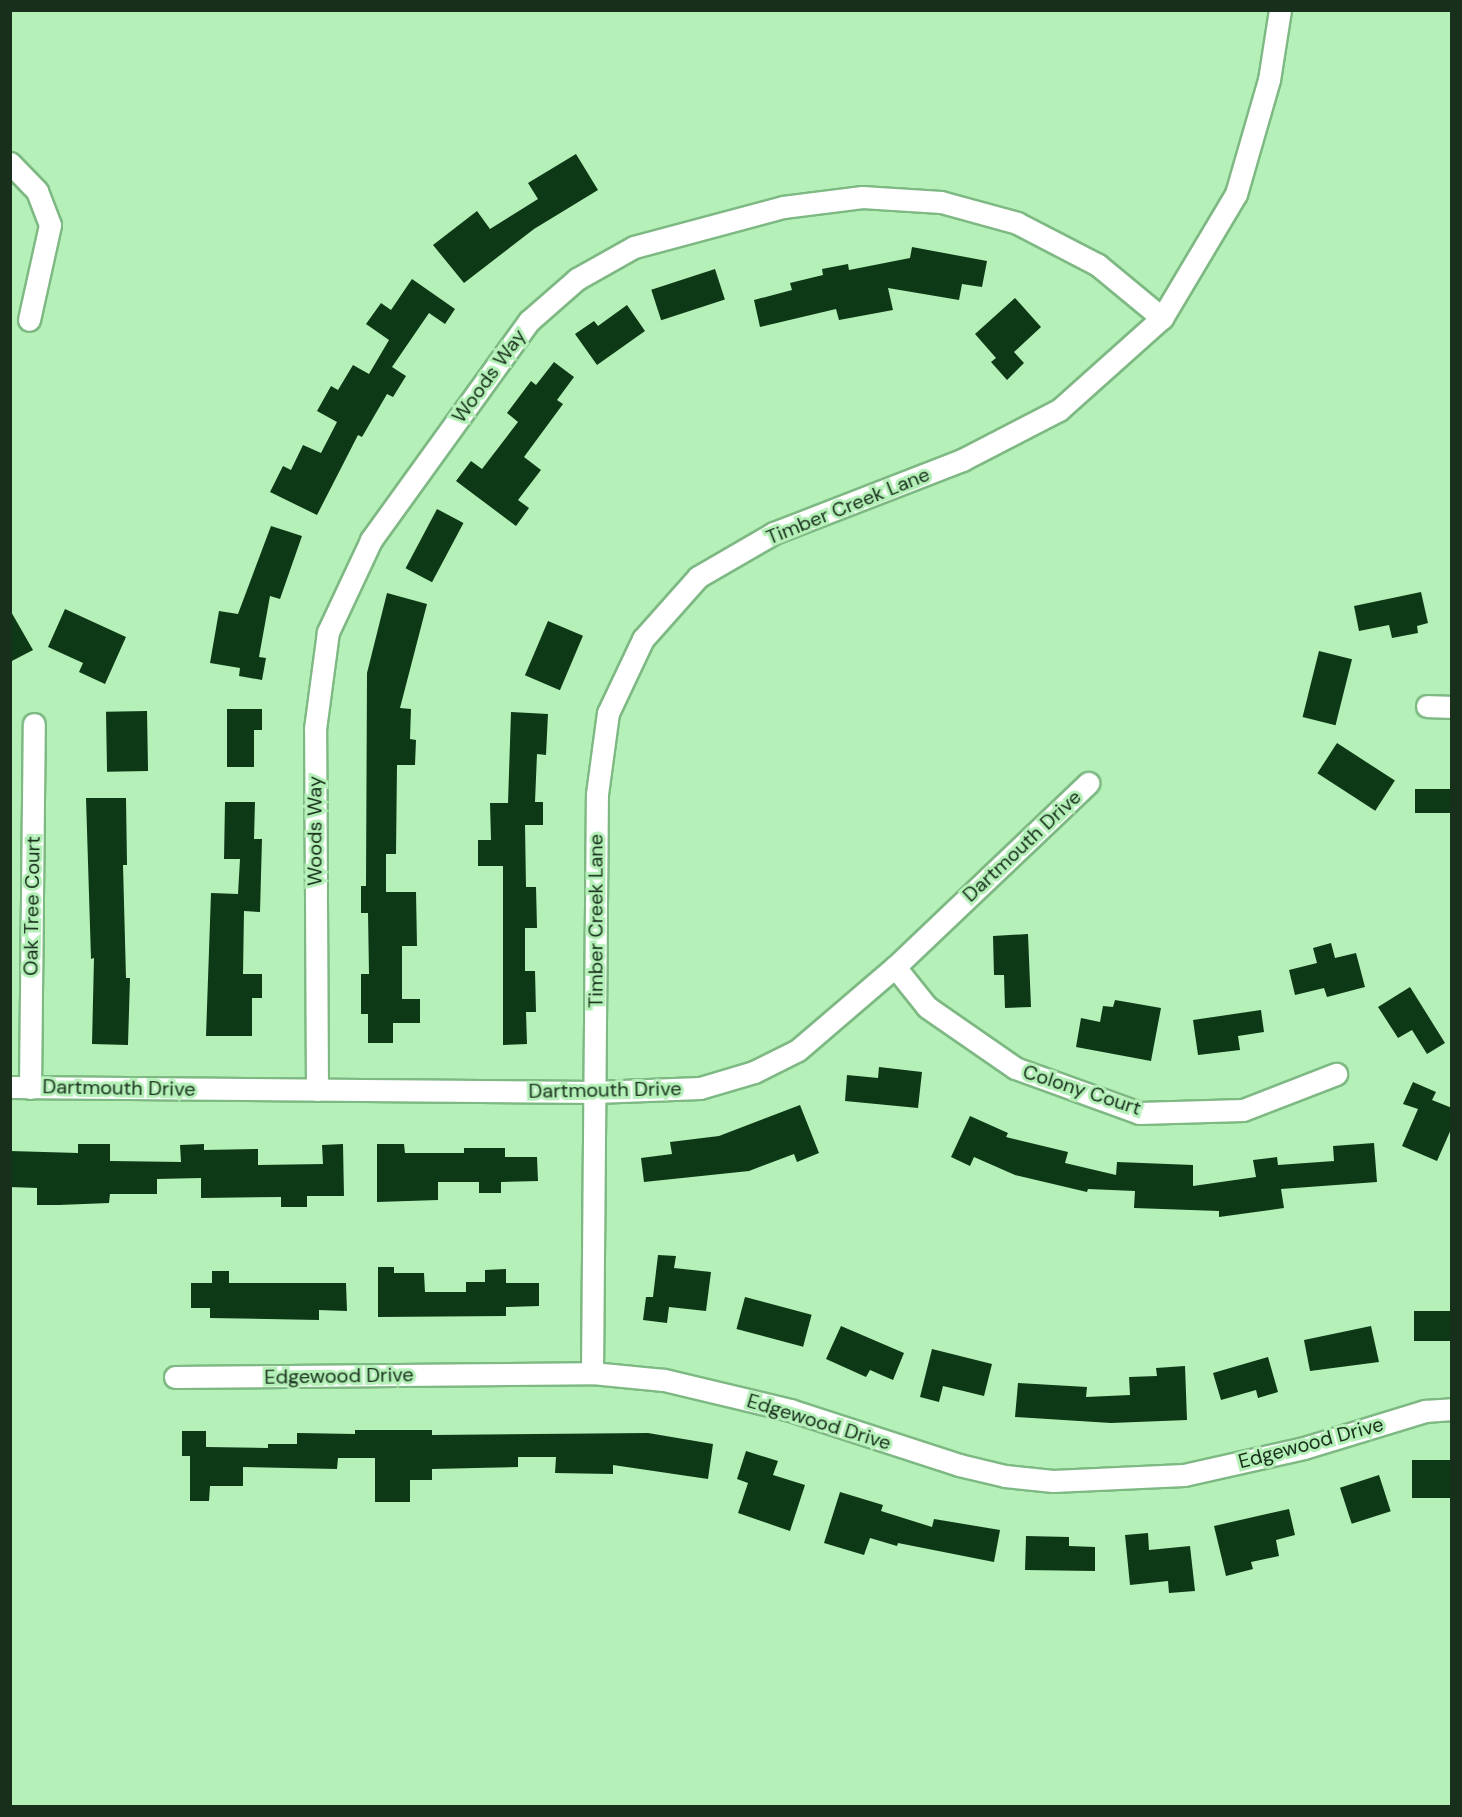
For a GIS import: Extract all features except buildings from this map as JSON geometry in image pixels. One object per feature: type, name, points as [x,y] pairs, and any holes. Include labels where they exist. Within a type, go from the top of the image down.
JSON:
[{"type":"street","name":"Timber Creek Lane","points":[[592,1373],[597,794],[608,712],[643,639],[698,577],[774,533],[963,460],[1059,410],[1162,318],[1236,194],[1269,80],[1280,10]]},
{"type":"street","points":[[10,163],[37,191],[50,225],[29,320]]},
{"type":"street","name":"Woods Way","points":[[317,1090],[315,729],[328,632],[371,540],[529,321],[578,279],[634,247],[783,207],[862,197],[941,202],[1017,223],[1098,265],[1162,318]]},
{"type":"street","points":[[1427,706],[1452,707]]},
{"type":"street","name":"Oak Tree Court","points":[[20,1088],[34,724]]},
{"type":"street","name":"Dartmouth Drive","points":[[20,1088],[595,1092],[700,1088],[754,1072],[798,1050],[895,967],[1088,783]]},
{"type":"street","name":"Colony Court","points":[[895,967],[927,1007],[1015,1068],[1139,1113],[1243,1110],[1336,1074]]},
{"type":"street","name":"Edgewood Drive","points":[[176,1377],[592,1373],[676,1383],[790,1410],[959,1465],[1005,1476],[1053,1481],[1184,1475],[1304,1448],[1425,1411],[1452,1409]]}]
